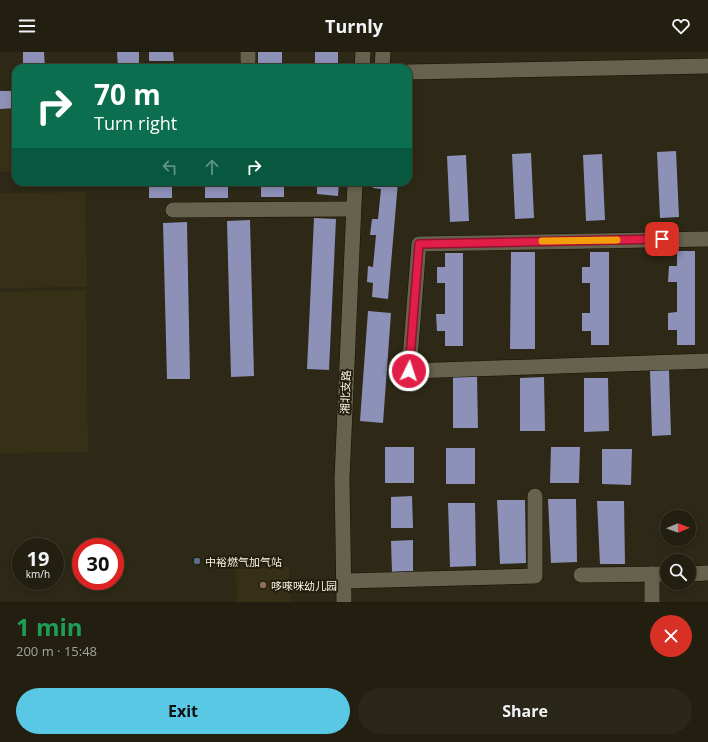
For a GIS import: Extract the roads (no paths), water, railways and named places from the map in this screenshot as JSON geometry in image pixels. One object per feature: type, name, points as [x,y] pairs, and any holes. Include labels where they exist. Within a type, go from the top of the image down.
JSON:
[{"type":"street","points":[[362,64],[363,52]]},
{"type":"street","points":[[382,64],[383,52]]},
{"type":"street","points":[[412,72],[708,66]]},
{"type":"street","name":"湘北支路","points":[[344,602],[342,479],[355,186]]},
{"type":"street","points":[[173,210],[353,208]]},
{"type":"street","points":[[708,238],[419,244],[409,371],[708,361]]},
{"type":"street","points":[[344,581],[535,576],[535,496]]},
{"type":"street","points":[[652,574],[652,602]]},
{"type":"street","points":[[581,575],[660,574]]},
{"type":"street","points":[[696,574],[708,574]]},
{"type":"place","name":"中裕燃气加气站","points":[[197,561]]},
{"type":"place","name":"哆唻咪幼儿园","points":[[263,585]]}]
